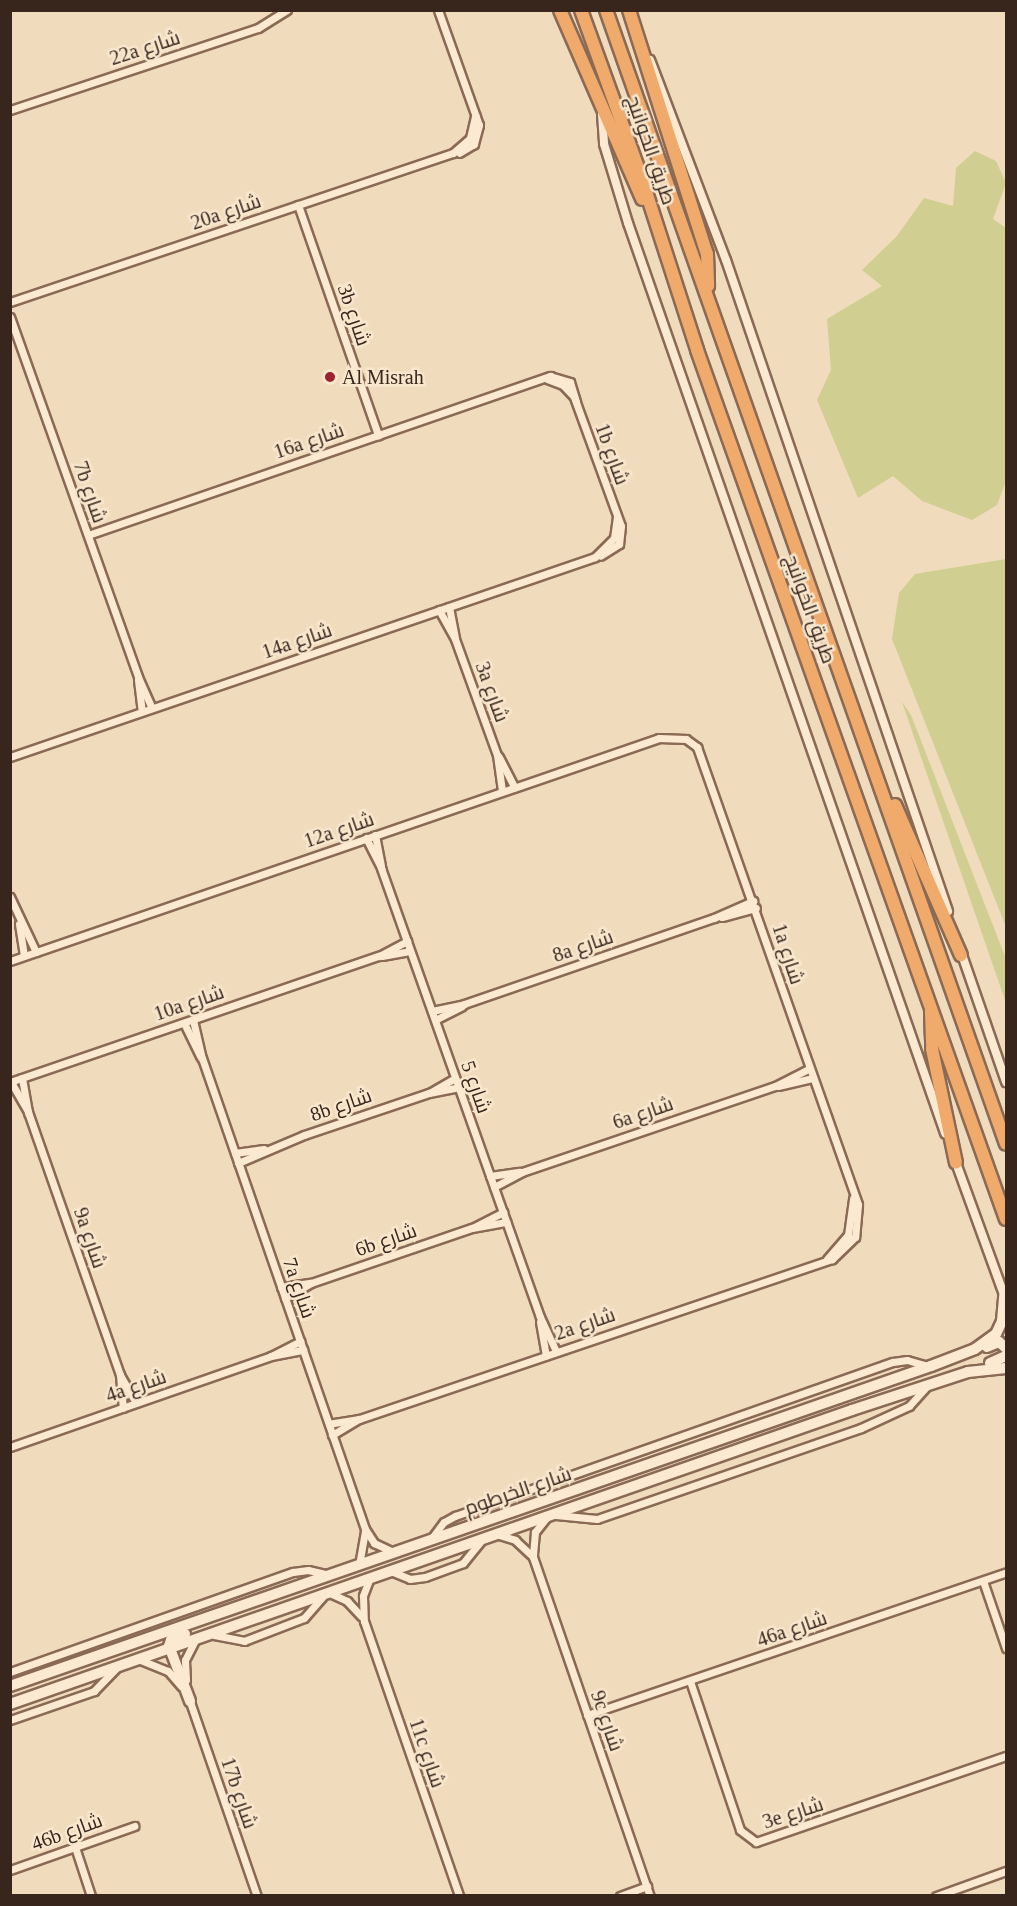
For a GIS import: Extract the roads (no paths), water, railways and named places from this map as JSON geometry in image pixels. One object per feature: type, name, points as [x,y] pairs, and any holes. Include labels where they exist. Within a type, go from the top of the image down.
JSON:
[{"type":"highway","points":[[560,10],[602,114],[659,232]]},
{"type":"highway","name":"طريق الخوانيج","points":[[581,10],[659,232],[700,361],[932,1005],[1006,1219]]},
{"type":"highway","name":"طريق الخوانيج","points":[[606,10],[872,758],[1006,1144]]},
{"type":"highway","points":[[629,10],[707,254],[707,291]]},
{"type":"highway","points":[[872,758],[961,955]]},
{"type":"highway","points":[[932,1005],[932,1049],[956,1163]]},
{"type":"main road","name":"شارع الخرطوم","points":[[10,1686],[931,1366],[964,1353],[996,1334],[1002,1321],[1005,1299]]},
{"type":"main road","points":[[964,1353],[975,1352],[995,1342],[1006,1348]]},
{"type":"main road","points":[[968,1372],[1006,1356]]},
{"type":"main road","name":"شارع الخرطوم","points":[[10,1704],[926,1386],[968,1372],[1006,1368]]},
{"type":"main road","points":[[639,1485],[670,1467],[671,1456]]},
{"type":"main road","points":[[190,1701],[170,1650],[174,1638],[251,1610],[264,1599]]},
{"type":"street","name":"22a شارع","points":[[10,110],[258,28],[287,10]]},
{"type":"street","name":"20a شارع","points":[[10,302],[453,153],[473,139],[479,125],[438,10]]},
{"type":"street","points":[[641,47],[653,65],[726,260],[1006,1082]]},
{"type":"street","points":[[602,114],[604,144],[638,253],[1005,1299]]},
{"type":"street","name":"3b شارع","points":[[298,205],[378,435]]},
{"type":"street","name":"7b شارع","points":[[10,317],[138,677],[152,708]]},
{"type":"street","name":"16a شارع","points":[[88,535],[542,379],[554,376],[565,382]]},
{"type":"street","name":"1b شارع","points":[[565,382],[576,402],[617,517],[617,540]]},
{"type":"street","name":"14a شارع","points":[[10,756],[609,554],[617,540]]},
{"type":"street","name":"3a شارع","points":[[449,607],[455,639]]},
{"type":"street","name":"3a شارع","points":[[440,610],[455,639],[497,755],[514,787]]},
{"type":"street","name":"7b شارع","points":[[138,677],[142,711]]},
{"type":"street","name":"12a شارع","points":[[10,961],[659,738],[679,737]]},
{"type":"street","name":"1a شارع","points":[[679,737],[692,742],[701,753],[860,1213],[854,1230]]},
{"type":"street","name":"3a شارع","points":[[497,755],[502,791]]},
{"type":"street","name":"شارع 5","points":[[375,835],[381,868]]},
{"type":"street","name":"شارع 5","points":[[366,838],[381,868],[540,1317],[556,1351]]},
{"type":"street","points":[[10,897],[19,921],[36,952]]},
{"type":"street","name":"8a شارع","points":[[432,1011],[464,1004],[754,905]]},
{"type":"street","points":[[19,921],[24,956]]},
{"type":"street","name":"10a شارع","points":[[11,1082],[379,956],[407,941]]},
{"type":"street","name":"10a شارع","points":[[379,956],[410,951]]},
{"type":"street","name":"8a شارع","points":[[435,1020],[464,1004]]},
{"type":"street","name":"7a شارع","points":[[193,1020],[202,1058],[365,1529],[380,1548],[396,1552]]},
{"type":"street","name":"7a شارع","points":[[184,1023],[202,1058]]},
{"type":"street","name":"6a شارع","points":[[775,1086],[809,1069]]},
{"type":"street","name":"9a شارع","points":[[22,1078],[28,1112],[120,1375],[136,1404]]},
{"type":"street","name":"8b شارع","points":[[429,1093],[455,1078]]},
{"type":"street","name":"6a شارع","points":[[494,1186],[522,1172],[775,1086],[812,1078]]},
{"type":"street","name":"9a شارع","points":[[11,1082],[28,1112]]},
{"type":"street","name":"8b شارع","points":[[238,1163],[264,1149],[429,1093],[459,1088]]},
{"type":"street","name":"8b شارع","points":[[235,1153],[264,1149]]},
{"type":"street","name":"6a شارع","points":[[490,1176],[522,1172]]},
{"type":"street","name":"6b شارع","points":[[472,1228],[503,1212]]},
{"type":"street","name":"6b شارع","points":[[285,1298],[311,1283],[472,1228],[506,1221]]},
{"type":"street","name":"2a شارع","points":[[328,1424],[359,1419],[823,1262],[845,1250],[854,1230]]},
{"type":"street","name":"6b شارع","points":[[281,1287],[311,1283]]},
{"type":"street","name":"شارع 5","points":[[540,1317],[546,1355]]},
{"type":"street","name":"4a شارع","points":[[10,1447],[271,1356],[300,1341]]},
{"type":"street","name":"4a شارع","points":[[271,1356],[303,1350]]},
{"type":"street","points":[[429,1541],[444,1522],[455,1516],[893,1362],[907,1360],[931,1366]]},
{"type":"street","name":"9a شارع","points":[[120,1375],[123,1408]]},
{"type":"street","points":[[532,1557],[535,1532],[551,1517],[597,1519],[861,1428],[909,1406],[926,1386]]},
{"type":"street","name":"2a شارع","points":[[332,1435],[359,1419]]},
{"type":"street","name":"7a شارع","points":[[359,1565],[364,1551],[365,1529]]},
{"type":"street","points":[[499,1534],[515,1540],[532,1557]]},
{"type":"street","points":[[393,1572],[410,1579],[425,1577],[463,1563],[481,1541]]},
{"type":"street","name":"9c شارع","points":[[532,1557],[650,1896]]},
{"type":"street","points":[[10,1672],[293,1572],[308,1570],[331,1575]]},
{"type":"street","name":"46a شارع","points":[[587,1715],[690,1682],[1006,1572]]},
{"type":"street","name":"11c شارع","points":[[369,1580],[362,1604],[363,1621],[459,1896]]},
{"type":"street","points":[[983,1581],[1006,1648]]},
{"type":"street","name":"11c شارع","points":[[327,1595],[347,1601],[363,1621]]},
{"type":"street","name":"17b شارع","points":[[194,1641],[184,1667],[190,1701],[257,1896]]},
{"type":"street","name":"17b شارع","points":[[138,1659],[168,1671],[190,1701]]},
{"type":"street","points":[[10,1720],[94,1691],[118,1666]]},
{"type":"street","name":"3e شارع","points":[[690,1682],[740,1830],[756,1842],[1006,1756]]},
{"type":"street","name":"46b شارع","points":[[10,1870],[134,1826]]},
{"type":"street","points":[[75,1847],[91,1896]]},
{"type":"street","points":[[944,1894],[1006,1871]]},
{"type":"street","points":[[620,1896],[647,1886]]},
{"type":"place","name":"Al Misrah","points":[[330,377]]}]
